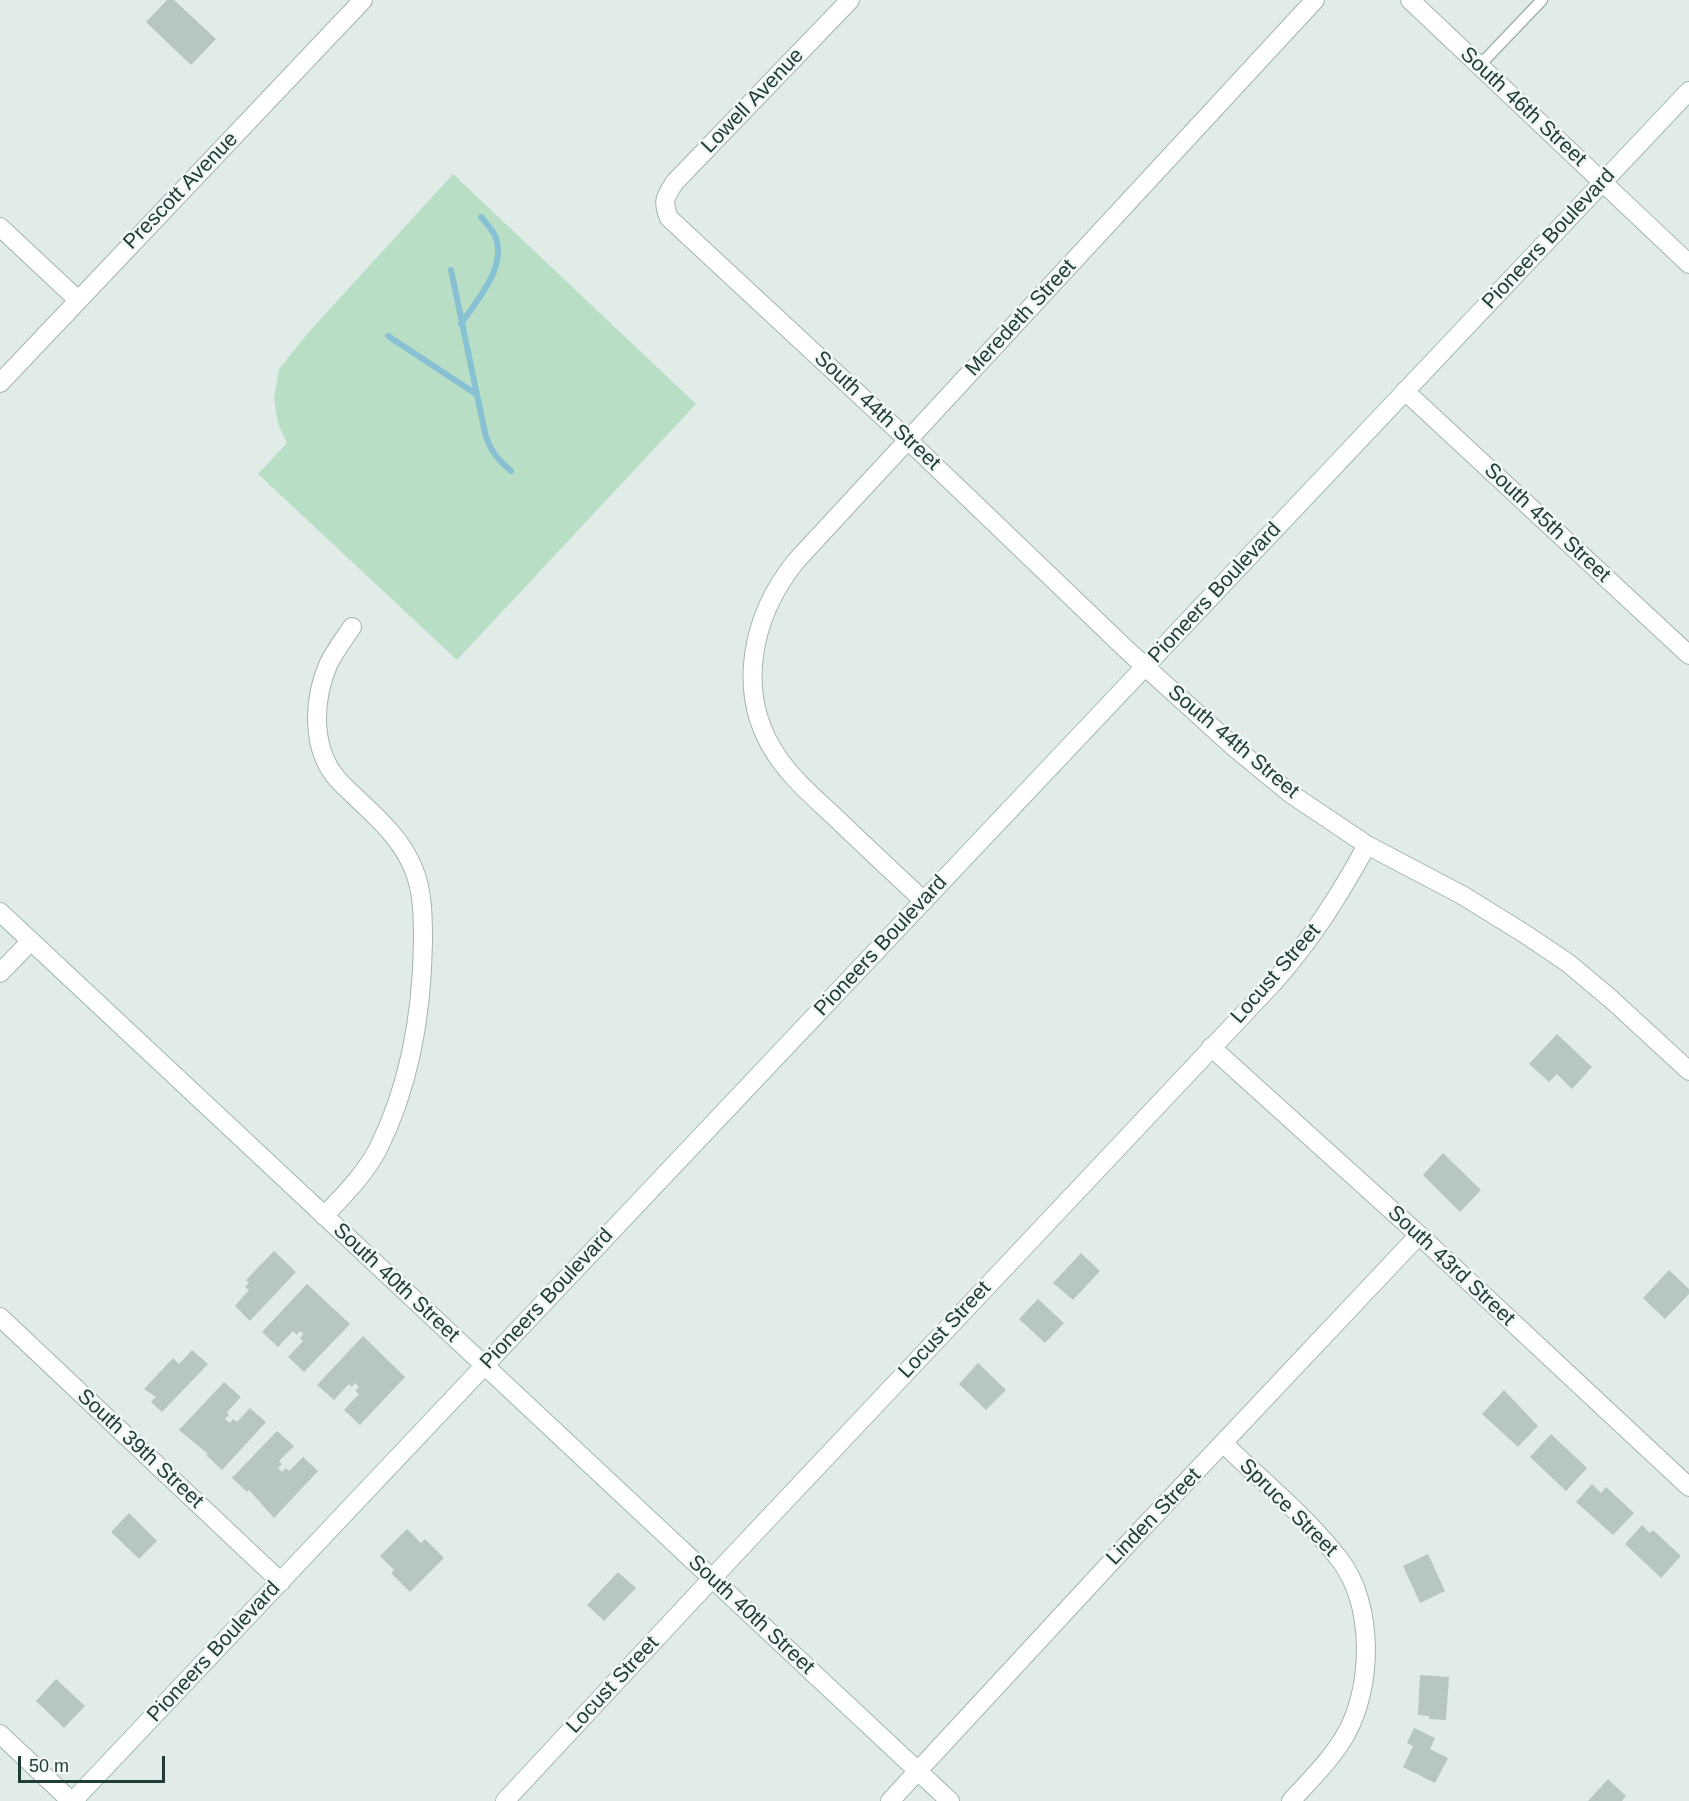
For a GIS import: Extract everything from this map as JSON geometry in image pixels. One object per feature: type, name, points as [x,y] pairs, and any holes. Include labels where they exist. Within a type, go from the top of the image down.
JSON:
[{"type":"street","name":"Prescott Avenue","points":[[0,383],[363,0]]},
{"type":"street","name":"Lowell Avenue","points":[[665,207],[666,195],[675,182],[850,0]]},
{"type":"street","name":"Meredeth Street","points":[[924,901],[794,779],[776,754],[763,727],[755,699],[753,674],[754,651],[769,600],[781,579],[1315,0]]},
{"type":"street","name":"South 46th Street","points":[[1410,0],[1689,264]]},
{"type":"street","name":"Pioneers Boulevard","points":[[72,1801],[1689,91]]},
{"type":"street","name":"South 44th Street","points":[[665,207],[669,218],[680,230],[908,440],[1145,667],[1235,748],[1292,794],[1367,845],[1462,895],[1568,963],[1689,1071]]},
{"type":"street","points":[[0,227],[78,300]]},
{"type":"street","name":"South 45th Street","points":[[1405,391],[1689,655]]},
{"type":"street","points":[[324,1216],[357,1181],[377,1150],[391,1119],[409,1060],[416,1028],[422,978],[423,927],[415,872],[404,850],[390,831],[339,782],[329,768],[320,745],[317,706],[328,665],[352,627]]},
{"type":"street","name":"Locust Street","points":[[505,1801],[1294,959],[1336,900],[1367,845]]},
{"type":"street","name":"South 40th Street","points":[[0,912],[950,1801]]},
{"type":"street","points":[[0,973],[31,941]]},
{"type":"street","name":"South 43rd Street","points":[[1211,1047],[1419,1235],[1689,1487]]},
{"type":"street","name":"Linden Street","points":[[890,1801],[1419,1235]]},
{"type":"street","name":"South 39th Street","points":[[0,1317],[281,1581]]},
{"type":"street","name":"Spruce Street","points":[[1224,1444],[1296,1513],[1341,1562],[1354,1585],[1362,1613],[1366,1644],[1365,1667],[1357,1708],[1346,1733],[1332,1755],[1291,1801]]},
{"type":"street","points":[[0,1734],[72,1801]]},
{"type":"lane","points":[[1479,66],[1542,0]]},
{"type":"green space","points":[[453,174],[696,404],[457,660],[258,474],[287,443],[278,424],[274,397],[279,369],[307,334]]},
{"type":"building","points":[[167,0],[174,0],[216,39],[191,65],[146,22]]},
{"type":"building","points":[[1557,1034],[1592,1067],[1572,1089],[1557,1074],[1549,1082],[1529,1064]]},
{"type":"building","points":[[1443,1153],[1481,1190],[1460,1212],[1423,1175]]},
{"type":"building","points":[[274,1251],[296,1272],[250,1321],[235,1306],[249,1290],[245,1287],[249,1283],[246,1280]]},
{"type":"building","points":[[1081,1253],[1100,1271],[1073,1300],[1053,1283]]},
{"type":"building","points":[[1669,1270],[1689,1289],[1689,1294],[1665,1319],[1643,1298]]},
{"type":"building","points":[[307,1284],[350,1324],[304,1372],[288,1357],[303,1341],[300,1338],[303,1334],[300,1331],[297,1335],[293,1331],[278,1347],[262,1332]]},
{"type":"building","points":[[1038,1299],[1064,1323],[1045,1343],[1019,1319]]},
{"type":"building","points":[[363,1336],[405,1377],[360,1425],[344,1410],[359,1394],[355,1391],[359,1387],[355,1383],[352,1387],[349,1384],[334,1400],[317,1385]]},
{"type":"building","points":[[192,1350],[208,1364],[162,1412],[151,1402],[156,1397],[144,1389],[173,1358],[179,1364]]},
{"type":"building","points":[[978,1363],[1006,1390],[986,1410],[959,1384]]},
{"type":"building","points":[[224,1382],[241,1397],[227,1412],[229,1415],[225,1419],[230,1423],[233,1419],[237,1422],[250,1408],[266,1422],[222,1470],[206,1455],[208,1454],[179,1430]]},
{"type":"building","points":[[1504,1390],[1538,1426],[1518,1447],[1482,1414]]},
{"type":"building","points":[[277,1431],[294,1446],[279,1461],[282,1464],[278,1468],[282,1472],[286,1468],[289,1471],[303,1457],[318,1471],[274,1518],[249,1490],[247,1492],[232,1478]]},
{"type":"building","points":[[1551,1434],[1587,1468],[1566,1491],[1530,1457]]},
{"type":"building","points":[[1592,1484],[1601,1493],[1606,1487],[1634,1513],[1613,1535],[1576,1502]]},
{"type":"building","points":[[129,1513],[157,1541],[139,1559],[111,1532]]},
{"type":"building","points":[[1642,1525],[1650,1533],[1653,1530],[1681,1556],[1661,1578],[1625,1544]]},
{"type":"building","points":[[407,1529],[421,1543],[425,1539],[444,1558],[410,1592],[391,1573],[394,1570],[380,1556]]},
{"type":"building","points":[[1428,1554],[1445,1591],[1420,1603],[1403,1566]]},
{"type":"building","points":[[618,1572],[636,1588],[604,1621],[587,1605]]},
{"type":"building","points":[[1420,1675],[1449,1677],[1446,1720],[1429,1719],[1429,1716],[1418,1715]]},
{"type":"building","points":[[56,1679],[85,1706],[64,1728],[36,1701]]},
{"type":"building","points":[[1414,1728],[1435,1738],[1430,1749],[1448,1758],[1435,1783],[1403,1767],[1413,1746],[1407,1743]]},
{"type":"building","points":[[1608,1779],[1626,1796],[1622,1801],[1588,1801]]},
{"type":"waterway","points":[[461,324],[489,282],[497,259],[498,247],[495,236],[481,217]]},
{"type":"waterway","points":[[451,270],[485,433],[495,454],[511,471]]},
{"type":"waterway","points":[[388,336],[476,394]]}]
